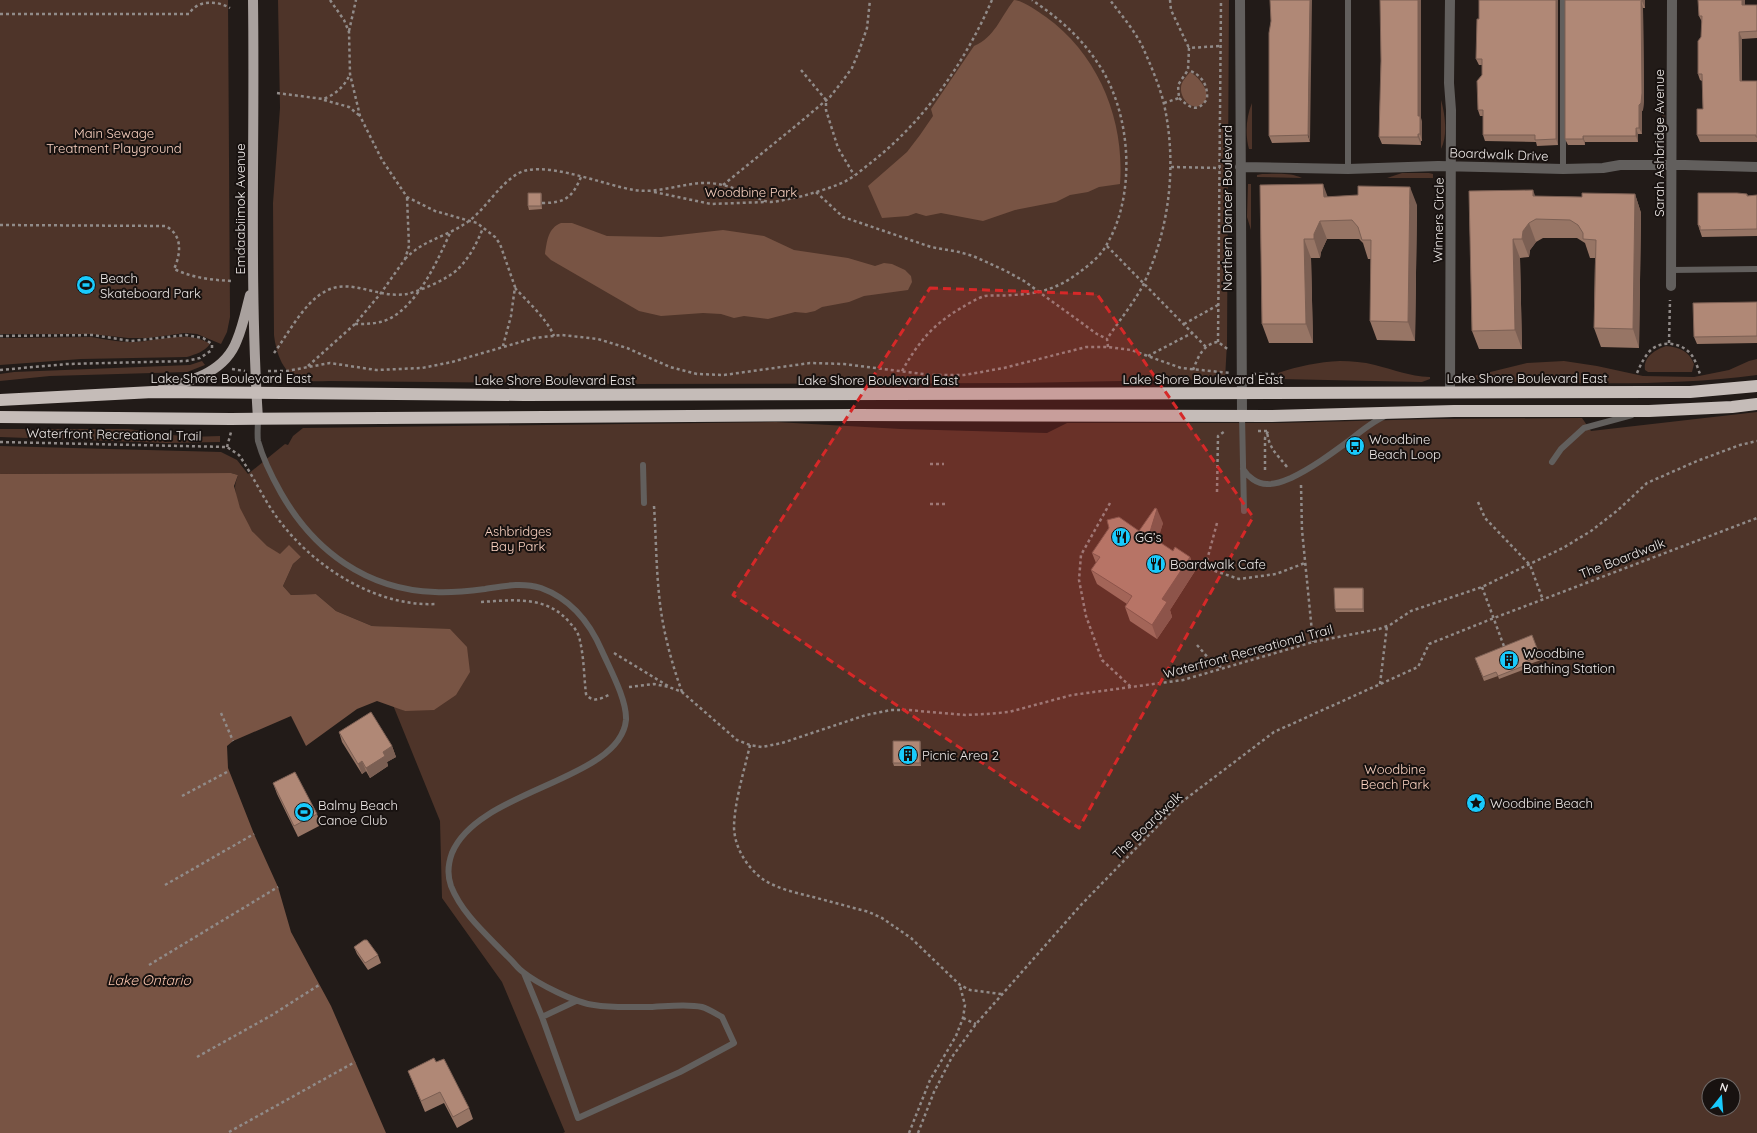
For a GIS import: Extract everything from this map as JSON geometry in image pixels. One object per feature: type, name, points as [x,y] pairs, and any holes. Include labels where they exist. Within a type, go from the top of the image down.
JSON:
[{"type":"highway","name":"Lake Shore Boulevard East","points":[[0,400],[153,392],[524,395],[1690,392],[1757,386]]},
{"type":"highway","points":[[0,417],[258,419],[855,415],[1242,416],[1395,412],[1649,411],[1732,407],[1757,404]]},
{"type":"main road","name":"Emdaabiimok Avenue","points":[[253,0],[253,284],[258,419]]},
{"type":"main road","points":[[153,392],[203,376],[219,365],[230,354],[237,340],[253,284]]},
{"type":"street","name":"Northern Dancer Boulevard","points":[[1240,0],[1242,416]]},
{"type":"street","name":"Winners Circle","points":[[1450,0],[1449,83],[1452,110],[1450,392]]},
{"type":"street","name":"Sarah Ashbridge Avenue","points":[[1671,286],[1672,0]]},
{"type":"street","name":"Boardwalk Drive","points":[[1240,167],[1348,169],[1399,166],[1501,167],[1514,169],[1603,168],[1620,165],[1757,167]]},
{"type":"lane","points":[[1348,0],[1348,169]]},
{"type":"lane","points":[[1562,0],[1563,169]]},
{"type":"lane","points":[[1671,270],[1757,269]]},
{"type":"lane","points":[[1552,462],[1561,449],[1584,428],[1649,411]]},
{"type":"lane","points":[[1243,469],[1248,477],[1256,481],[1267,484],[1282,482],[1305,471],[1327,457],[1376,421],[1395,412]]},
{"type":"lane","points":[[1242,416],[1244,510]]},
{"type":"lane","points":[[258,419],[258,440],[271,476],[292,512],[320,545],[340,561],[384,584],[406,590],[462,592],[510,584],[541,588],[563,599],[586,621],[601,647],[625,710],[626,720],[619,740],[608,752],[577,771],[516,799],[477,822],[460,839],[449,862],[448,877],[452,888],[472,920],[524,973],[576,1001],[595,1006],[702,1007],[722,1017],[734,1043],[680,1072],[578,1118],[542,1017],[524,973]]},
{"type":"lane","points":[[643,465],[644,504]]},
{"type":"lane","points":[[542,1017],[576,1001]]},
{"type":"path","points":[[0,14],[189,14],[195,4],[202,0],[218,1],[230,8]]},
{"type":"path","points":[[330,0],[344,20],[349,32]]},
{"type":"path","points":[[356,0],[349,32],[350,74],[360,116],[382,160],[408,197],[435,211],[470,220],[495,237],[500,244],[515,287],[552,330],[554,336]]},
{"type":"path","points":[[723,185],[826,100],[852,68],[860,51],[866,28],[870,0]]},
{"type":"path","points":[[307,367],[355,324],[381,293],[405,259],[414,250],[434,238],[450,233],[470,220],[517,174],[528,170],[540,169],[634,190],[711,204],[768,202],[816,192],[844,182],[888,149],[925,110],[946,82],[972,42],[992,0]]},
{"type":"path","points":[[902,371],[918,345],[933,327],[947,316],[965,305],[984,297],[1040,292],[1057,287],[1076,275],[1092,262],[1107,246],[1114,230],[1122,207],[1127,160],[1124,132],[1117,104],[1109,83],[1098,62],[1069,28],[1032,0]]},
{"type":"path","points":[[1108,347],[1107,339],[1145,283],[1156,254],[1165,223],[1171,167],[1169,132],[1164,103],[1144,49],[1110,0]]},
{"type":"path","points":[[1170,0],[1171,10],[1189,48],[1188,70],[1178,85],[1179,98],[1191,107],[1200,107],[1207,99],[1206,87],[1203,80],[1194,72],[1188,70]]},
{"type":"path","points":[[1218,342],[1221,0]]},
{"type":"path","points":[[1189,48],[1220,46]]},
{"type":"path","points":[[801,70],[826,100],[826,110],[838,148],[854,175]]},
{"type":"path","points":[[323,99],[328,98],[345,84],[350,74]]},
{"type":"path","points":[[277,93],[323,99],[349,107],[360,116]]},
{"type":"path","points":[[1164,103],[1179,98]]},
{"type":"path","points":[[1171,167],[1220,168]]},
{"type":"path","points":[[542,203],[562,201],[570,196],[581,177]]},
{"type":"path","points":[[651,192],[699,183],[723,185],[768,202]]},
{"type":"path","points":[[816,192],[843,217],[931,247],[973,256],[1024,281],[1097,334],[1107,339]]},
{"type":"path","points":[[405,259],[409,246],[408,197]]},
{"type":"path","points":[[0,224],[165,226],[176,234],[179,242],[179,253],[174,268],[184,273],[202,278],[232,280]]},
{"type":"path","points":[[274,353],[311,301],[325,291],[334,288],[346,287],[359,288],[381,293],[402,294],[421,289],[454,273],[459,269],[471,254],[483,228]]},
{"type":"path","points":[[355,324],[367,324],[387,320],[405,308],[421,289],[450,233]]},
{"type":"path","points":[[1107,246],[1145,283],[1206,347]]},
{"type":"path","points":[[503,346],[511,316],[515,287]]},
{"type":"path","points":[[1669,343],[1670,300]]},
{"type":"path","points":[[1184,324],[1219,304]]},
{"type":"path","points":[[1148,356],[1192,333]]},
{"type":"path","points":[[0,336],[93,336],[131,341],[186,335],[203,338],[212,344],[212,350],[200,358],[186,361],[67,364],[0,370]]},
{"type":"path","points":[[287,371],[330,363],[376,370],[422,368],[452,362],[534,338],[562,335],[598,339],[627,348],[670,367],[697,374],[724,375],[810,363],[844,364],[931,375],[964,375],[1004,368],[1086,347],[1108,347],[1131,350],[1170,364],[1193,370],[1223,373]]},
{"type":"path","points":[[1193,370],[1199,355],[1211,343],[1218,342],[1229,350]]},
{"type":"path","points":[[1637,373],[1644,358],[1653,348],[1669,343],[1687,350],[1694,357],[1700,374]]},
{"type":"path","points":[[1258,374],[1273,374]]},
{"type":"path","points":[[1265,470],[1265,442],[1267,431],[1272,427]]},
{"type":"path","points":[[1217,492],[1218,436],[1224,431]]},
{"type":"path","points":[[1267,431],[1268,442],[1271,448],[1287,467]]},
{"type":"path","name":"Waterfront Recreational Trail","points":[[0,442],[227,447],[231,438]]},
{"type":"path","name":"Waterfront Recreational Trail","points":[[628,687],[654,684],[669,687],[682,692],[738,740],[750,745],[762,747],[782,743],[866,715],[891,710],[965,715],[1009,712],[1072,695],[1183,680],[1313,642],[1361,634],[1387,626],[1411,611],[1482,587],[1530,565],[1563,548],[1591,531],[1618,510],[1647,483],[1697,461],[1756,440]]},
{"type":"path","points":[[930,464],[944,464]]},
{"type":"path","points":[[1301,484],[1305,563],[1313,642]]},
{"type":"path","points":[[1478,502],[1485,518],[1530,565],[1543,600]]},
{"type":"path","points":[[1110,503],[1081,555],[1079,580],[1086,616],[1102,660],[1131,688]]},
{"type":"path","points":[[654,504],[659,595],[665,634],[674,669],[682,692]]},
{"type":"path","points":[[930,504],[946,504]]},
{"type":"path","name":"The Boardwalk","points":[[918,1133],[934,1092],[952,1057],[976,1024],[1001,994],[1080,906],[1179,804],[1274,732],[1418,667],[1429,644],[1757,518]]},
{"type":"path","points":[[1217,523],[1206,564],[1209,569],[1240,579],[1276,574],[1305,563]]},
{"type":"path","points":[[1482,587],[1507,655]]},
{"type":"path","points":[[1380,684],[1387,626]]},
{"type":"path","points":[[1197,645],[1210,660],[1224,669]]},
{"type":"path","points":[[601,647],[612,651],[669,687]]},
{"type":"path","points":[[221,713],[233,741]]},
{"type":"path","points":[[750,745],[739,795],[734,828],[740,850],[754,870],[765,880],[781,887],[855,908],[882,918],[911,938],[960,985],[970,990],[1001,994]]},
{"type":"path","points":[[182,796],[227,772]]},
{"type":"path","points":[[165,886],[254,834]]},
{"type":"path","points":[[149,965],[278,887]]},
{"type":"path","points":[[197,1056],[272,1015],[319,985]]},
{"type":"path","points":[[909,1133],[930,1080],[956,1036],[963,1018],[966,1005],[960,985]]},
{"type":"path","points":[[963,1018],[976,1024]]},
{"type":"path","points":[[229,1132],[355,1062]]},
{"type":"highlighted area","points":[[930,288],[1097,294],[1253,517],[1079,828],[733,595]]},
{"type":"green space","name":"Main Sewage Treatment Playground","points":[[0,0],[228,0],[230,317],[227,332],[221,344],[197,334],[185,333],[148,338],[128,338],[91,334],[0,334]]},
{"type":"green space","name":"Woodbine Park","points":[[278,0],[1229,0],[1227,343],[1225,379],[1019,383],[627,384],[313,381],[296,378],[290,374],[282,362],[274,335],[273,203],[280,108]]},
{"type":"green space","points":[[1441,100],[1445,118],[1445,137],[1441,149]]},
{"type":"green space","points":[[1252,103],[1252,149],[1249,149],[1247,126],[1248,114]]},
{"type":"green space","points":[[1662,104],[1666,126],[1663,148]]},
{"type":"green space","points":[[1402,173],[1429,173],[1433,174],[1433,178],[1387,178]]},
{"type":"green space","points":[[1288,174],[1302,178],[1257,177],[1257,175]]},
{"type":"green space","points":[[1248,184],[1251,184],[1251,230],[1247,217]]},
{"type":"green space","points":[[91,337],[131,342],[172,337],[192,337],[210,344],[197,354],[187,357],[81,359],[0,365],[0,338]]},
{"type":"green space","points":[[1666,346],[1683,350],[1689,356],[1694,364],[1692,372],[1648,372],[1645,370],[1646,361],[1648,358],[1654,352]]},
{"type":"green space","points":[[1757,359],[1757,375],[1723,379],[1655,383],[1586,383],[1483,381],[1474,378],[1474,376],[1527,363],[1564,361],[1597,366],[1643,376],[1694,377],[1729,370]]},
{"type":"green space","points":[[202,361],[205,365],[187,372],[50,376],[0,381],[0,374],[14,372],[190,365]]},
{"type":"green space","points":[[1340,361],[1371,364],[1408,374],[1430,377],[1430,379],[1422,382],[1279,379],[1278,373],[1301,366]]},
{"type":"green space","name":"Woodbine Beach Park","points":[[1757,412],[1757,1133],[563,1133],[565,1132],[502,982],[442,898],[440,821],[393,705],[405,711],[405,628],[372,626],[336,611],[316,594],[291,595],[283,586],[293,564],[301,557],[279,554],[263,543],[255,535],[243,517],[236,497],[235,487],[238,475],[231,473],[0,474],[0,446],[221,452],[237,460],[248,474],[285,444],[288,445],[293,436],[303,428],[776,422],[901,429],[1047,433],[1067,423],[1279,423],[1431,419],[1582,418],[1591,431]]},
{"type":"green space","points":[[0,429],[128,429],[188,437],[220,436],[220,442],[167,443],[0,437]]},
{"type":"water","points":[[1014,0],[1022,2],[1035,9],[1065,33],[1081,50],[1094,70],[1105,91],[1113,113],[1118,137],[1120,184],[1099,187],[1088,192],[1070,195],[1056,202],[1015,210],[983,221],[941,213],[926,216],[916,213],[908,216],[882,218],[868,186],[907,152],[933,116],[931,109],[974,46],[987,38],[997,26]]},
{"type":"water","points":[[1190,72],[1194,74],[1201,82],[1206,91],[1205,101],[1201,105],[1190,105],[1182,96],[1182,84]]},
{"type":"water","points":[[561,223],[572,223],[607,236],[661,237],[723,230],[764,236],[794,250],[848,258],[875,266],[884,263],[892,264],[905,270],[911,276],[912,282],[908,290],[864,296],[849,302],[822,307],[815,311],[806,313],[795,312],[768,319],[744,316],[734,318],[721,314],[703,313],[661,316],[639,311],[551,260],[545,254],[549,236],[553,228]]},
{"type":"water","name":"Lake Ontario","points":[[231,473],[238,475],[234,486],[240,508],[252,531],[267,546],[280,554],[289,545],[301,557],[293,564],[283,586],[291,595],[316,594],[336,611],[372,626],[450,629],[467,647],[470,672],[456,695],[434,710],[405,711],[377,701],[357,709],[306,746],[291,716],[233,741],[227,746],[228,768],[254,834],[278,887],[291,932],[331,1006],[386,1133],[0,1133],[0,474]]},
{"type":"building","points":[[1270,0],[1310,0],[1308,135],[1269,136]]},
{"type":"building","points":[[1380,0],[1418,0],[1418,116],[1420,116],[1420,134],[1418,134],[1418,137],[1379,137],[1381,61]]},
{"type":"building","points":[[1479,0],[1556,0],[1556,139],[1535,140],[1535,135],[1483,135],[1483,110],[1478,110],[1477,81],[1482,75],[1482,59],[1476,59]]},
{"type":"building","points":[[1565,0],[1642,0],[1642,93],[1641,103],[1639,105],[1639,128],[1636,128],[1636,136],[1583,136],[1583,139],[1565,139]]},
{"type":"building","points":[[1698,0],[1742,0],[1742,5],[1757,5],[1757,31],[1739,32],[1740,81],[1757,81],[1757,137],[1756,135],[1697,135],[1697,109],[1703,109],[1702,74],[1698,74],[1698,41],[1701,37],[1702,16],[1699,16]]},
{"type":"building","points":[[1323,184],[1324,197],[1358,195],[1358,186],[1410,187],[1408,322],[1370,321],[1371,240],[1362,240],[1358,227],[1352,220],[1320,221],[1314,234],[1314,239],[1304,239],[1306,324],[1262,324],[1260,185]]},
{"type":"building","points":[[1533,190],[1533,196],[1582,197],[1582,193],[1635,194],[1633,329],[1594,328],[1596,240],[1583,239],[1583,233],[1578,225],[1570,220],[1536,219],[1529,223],[1523,231],[1522,239],[1513,239],[1515,330],[1472,331],[1469,191]]},
{"type":"building","points":[[528,193],[541,193],[541,206],[528,206]]},
{"type":"building","points":[[1698,193],[1737,193],[1747,194],[1747,196],[1757,195],[1757,229],[1700,230],[1700,226],[1698,225]]},
{"type":"building","points":[[1757,302],[1757,336],[1694,337],[1693,303]]},
{"type":"building","points":[[1155,508],[1157,509],[1149,535],[1173,551],[1175,547],[1190,557],[1162,599],[1167,602],[1152,625],[1125,607],[1132,596],[1091,570],[1100,557],[1092,553],[1109,528],[1107,520],[1119,517],[1139,531]]},
{"type":"building","points":[[1334,588],[1363,588],[1363,609],[1335,609]]},
{"type":"building","name":"Woodbine Bathing Station","points":[[1532,635],[1540,656],[1525,662],[1526,665],[1498,676],[1496,672],[1483,677],[1475,658]]},
{"type":"building","points":[[371,712],[392,746],[383,752],[385,756],[366,768],[362,761],[358,764],[339,732]]},
{"type":"building","name":"Picnic Area 2","points":[[893,741],[920,741],[920,763],[893,763]]},
{"type":"building","points":[[295,772],[317,814],[294,826],[273,783]]},
{"type":"building","points":[[364,940],[367,940],[378,955],[365,963],[354,947]]},
{"type":"building","points":[[434,1058],[436,1062],[444,1059],[469,1108],[453,1117],[440,1092],[421,1101],[408,1071]]},
{"type":"place","name":"Beach Skateboard Park","points":[[86,285]]},
{"type":"place","name":"Woodbine Beach Loop","points":[[1355,446]]},
{"type":"place","name":"GG’s","points":[[1121,537]]},
{"type":"place","name":"Boardwalk Cafe","points":[[1156,564]]},
{"type":"place","name":"Woodbine Bathing Station","points":[[1509,660]]},
{"type":"place","name":"Picnic Area 2","points":[[908,755]]},
{"type":"place","name":"Woodbine Beach","points":[[1476,803]]},
{"type":"place","name":"Balmy Beach Canoe Club","points":[[304,812]]},
{"type":"park label","name":"Ashbridges Bay Park","points":[[518,538]]}]
